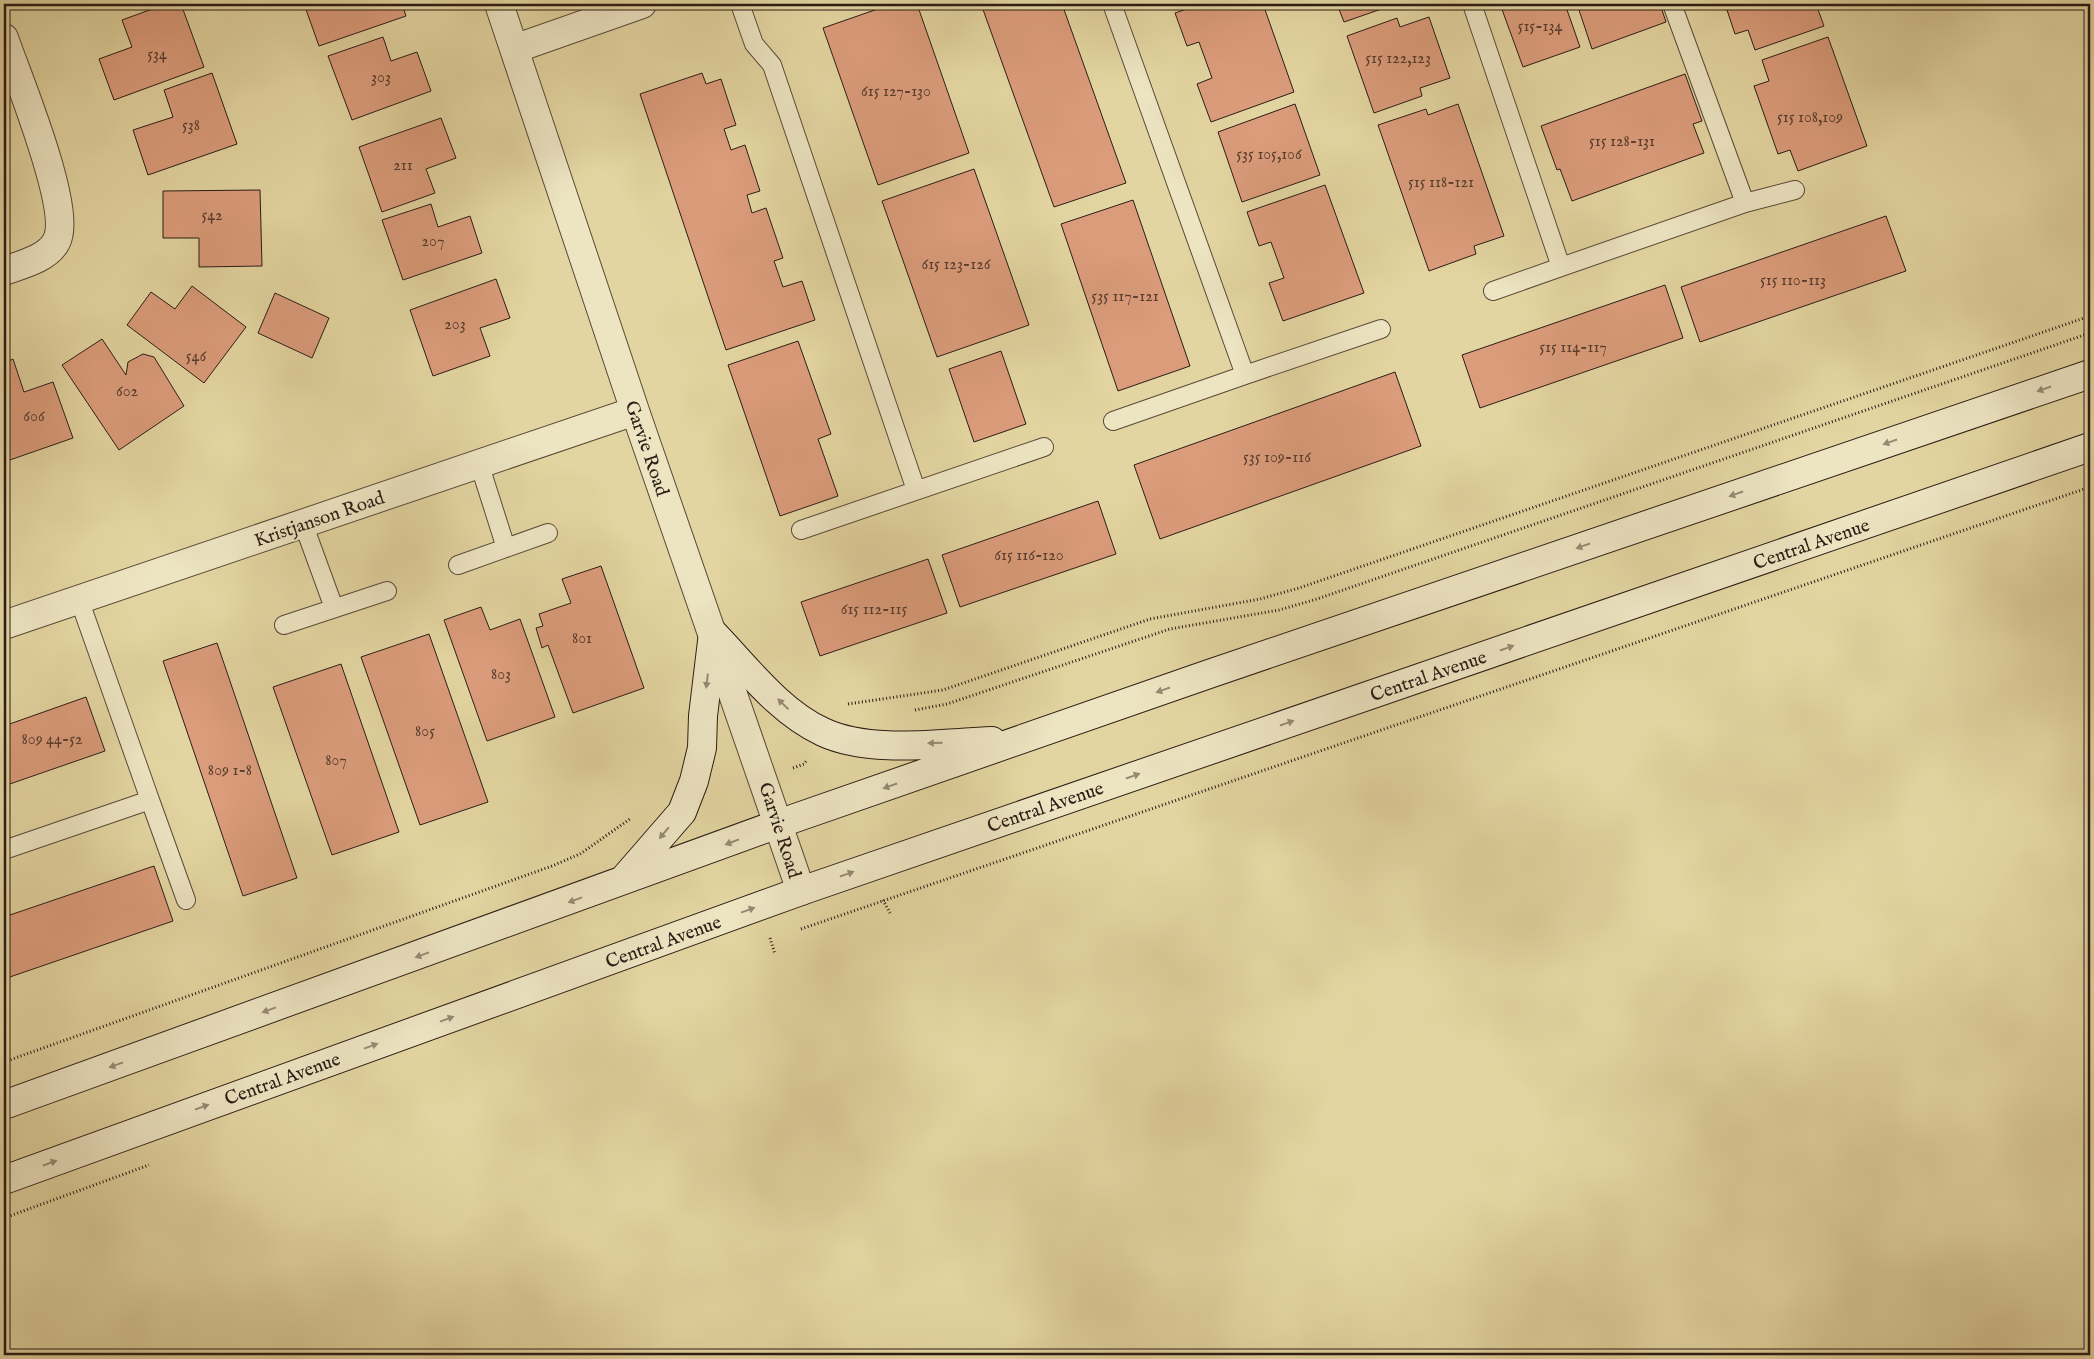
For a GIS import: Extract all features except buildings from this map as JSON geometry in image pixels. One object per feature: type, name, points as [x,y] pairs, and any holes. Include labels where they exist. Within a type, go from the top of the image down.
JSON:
[{"type":"main road","name":"Garvie Road","points":[[499,4],[635,411],[714,633],[801,890]]},
{"type":"main road","points":[[514,49],[642,4]]},
{"type":"main road","points":[[4,38],[55,186],[61,220],[56,243],[36,260],[4,271]]},
{"type":"main road","points":[[4,1106],[621,883],[778,824],[1018,740],[2090,374]]},
{"type":"main road","name":"Kristjanson Road","points":[[4,625],[635,411]]},
{"type":"main road","name":"Central Avenue","points":[[4,1180],[801,890],[2090,447]]},
{"type":"main road","points":[[714,633],[787,709],[822,732],[859,743],[890,745],[1018,740]]},
{"type":"main road","points":[[621,883],[682,812],[694,781],[702,748],[703,716],[714,633]]},
{"type":"lane","points":[[740,4],[754,44],[772,65],[916,490]]},
{"type":"lane","points":[[1112,4],[1245,375]]},
{"type":"lane","points":[[1472,4],[1561,267]]},
{"type":"lane","points":[[1672,4],[1745,203]]},
{"type":"lane","points":[[1493,291],[1745,203],[1795,190]]},
{"type":"lane","points":[[1113,421],[1381,329]]},
{"type":"lane","points":[[801,530],[1044,447]]},
{"type":"lane","points":[[479,463],[506,548]]},
{"type":"lane","points":[[303,523],[334,608]]},
{"type":"lane","points":[[458,565],[548,533]]},
{"type":"lane","points":[[284,625],[387,591]]},
{"type":"lane","points":[[79,599],[186,900]]},
{"type":"lane","points":[[4,850],[150,800]]},
{"type":"path","points":[[843,704],[901,698],[943,690],[1150,619],[1260,599],[1299,588],[2090,316]]},
{"type":"path","points":[[912,711],[947,704],[1170,629],[1271,612],[1317,599],[2090,333]]},
{"type":"path","points":[[798,930],[2090,487]]},
{"type":"path","points":[[4,1062],[552,866],[586,850],[635,814]]},
{"type":"path","points":[[761,943],[780,936]]},
{"type":"path","points":[[4,1218],[153,1164]]}]
